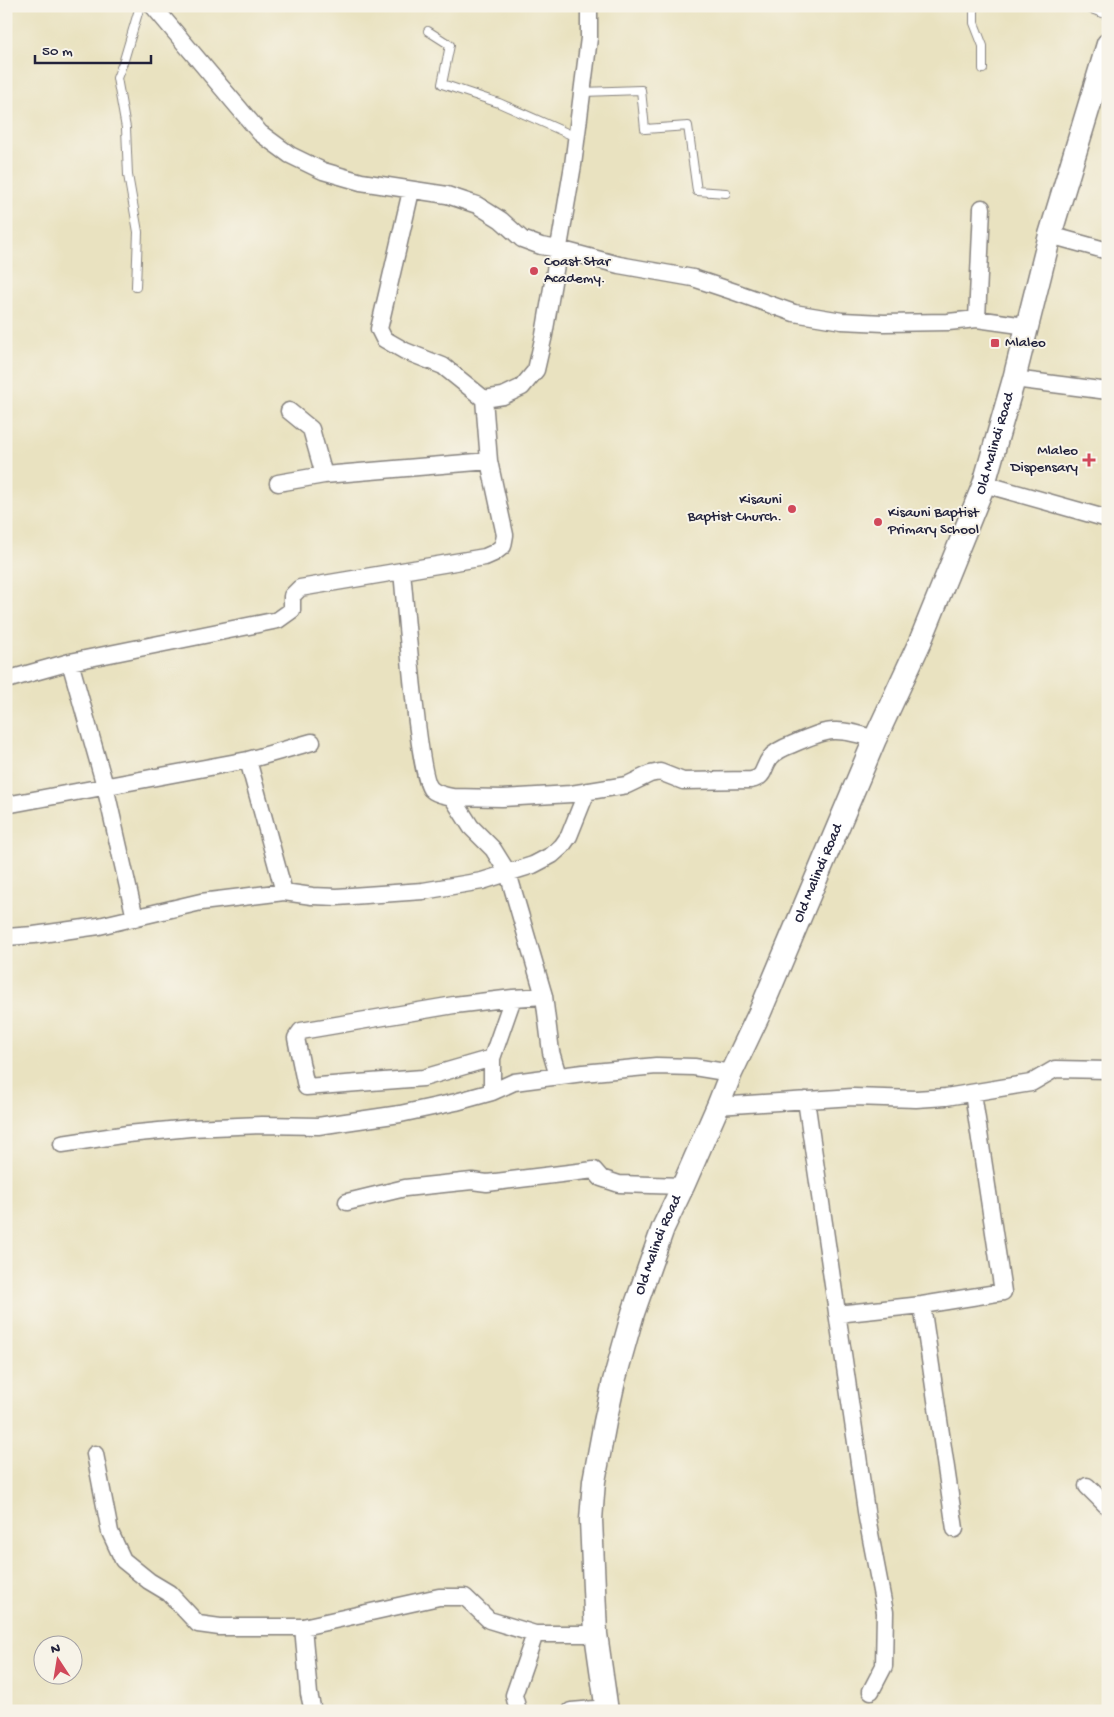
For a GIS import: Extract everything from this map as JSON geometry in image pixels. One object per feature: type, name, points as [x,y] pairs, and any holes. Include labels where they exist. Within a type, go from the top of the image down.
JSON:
[{"type":"main road","name":"Old Malindi Road","points":[[607,1709],[596,1634],[591,1520],[594,1481],[616,1373],[647,1270],[663,1228],[760,1012],[875,739],[920,642],[984,484],[1014,379],[1050,235],[1108,44]]},
{"type":"street","points":[[153,6],[260,133],[290,155],[323,171],[361,182],[447,195],[477,206],[501,220],[522,239],[541,246],[619,265],[693,278],[794,313],[842,320],[884,323],[948,322],[977,319],[1026,326]]},
{"type":"street","points":[[484,399],[502,396],[522,387],[536,370],[559,249],[583,92],[589,38],[589,6]]},
{"type":"street","points":[[6,680],[70,662],[278,620],[292,610],[292,596],[300,588],[485,557],[503,546],[504,535],[489,461],[484,399],[443,366],[405,351],[384,339],[379,329],[411,191]]},
{"type":"street","points":[[977,319],[982,208]]},
{"type":"street","points":[[1050,235],[1108,251]]},
{"type":"street","points":[[1014,379],[1108,391]]},
{"type":"street","points":[[289,411],[311,429],[324,475]]},
{"type":"street","points":[[278,483],[324,475],[489,461]]},
{"type":"street","points":[[984,484],[1108,519]]},
{"type":"street","points":[[402,571],[426,779],[431,789],[440,794],[452,797],[502,798],[587,792],[627,785],[650,774],[660,772],[683,781],[751,780],[758,778],[762,774],[770,757],[782,748],[813,735],[832,730],[851,732],[875,739]]},
{"type":"street","points":[[70,662],[105,786],[135,918]]},
{"type":"street","points":[[6,805],[248,760],[312,742]]},
{"type":"street","points":[[248,760],[284,892]]},
{"type":"street","points":[[6,937],[99,926],[201,902],[284,892],[337,897],[423,891],[482,881],[533,865],[552,855],[569,836],[587,792]]},
{"type":"street","points":[[452,797],[471,827],[493,849],[508,873],[544,996],[551,1052],[558,1076]]},
{"type":"street","points":[[492,1058],[423,1078],[306,1087],[296,1038],[301,1031],[454,1005],[544,996]]},
{"type":"street","points":[[492,1092],[492,1058],[513,998]]},
{"type":"street","points":[[62,1144],[128,1134],[190,1128],[262,1125],[318,1126],[400,1114],[492,1092],[514,1082],[558,1076],[656,1066],[694,1067],[731,1073]]},
{"type":"street","points":[[718,1106],[853,1097],[916,1099],[946,1097],[1031,1083],[1054,1069],[1108,1070]]},
{"type":"street","points":[[837,1314],[922,1305],[1003,1292],[973,1093]]},
{"type":"street","points":[[806,1100],[867,1518],[885,1612],[884,1666],[871,1691]]},
{"type":"street","points":[[347,1202],[405,1188],[472,1180],[487,1183],[594,1170],[601,1178],[620,1184],[683,1186]]},
{"type":"street","points":[[922,1305],[955,1529]]},
{"type":"street","points":[[95,1454],[110,1532],[123,1560],[148,1581],[169,1593],[198,1624],[220,1627],[304,1627],[439,1596],[465,1597],[490,1620],[535,1634],[596,1634]]},
{"type":"street","points":[[1087,1486],[1108,1507]]},
{"type":"street","points":[[304,1627],[309,1694],[313,1711]]},
{"type":"street","points":[[518,1711],[514,1695],[535,1634]]},
{"type":"street","points":[[571,1711],[607,1709]]},
{"type":"lane","points":[[136,287],[138,232],[128,175],[126,128],[117,78],[140,6]]},
{"type":"lane","points":[[974,6],[974,24],[984,46],[983,69]]},
{"type":"lane","points":[[1083,6],[1108,15]]},
{"type":"lane","points":[[428,31],[450,45],[442,84],[500,103],[576,137]]},
{"type":"lane","points":[[583,92],[641,90],[645,129],[688,126],[697,191],[726,193]]},
{"type":"place","name":"Coast Star Academy.","points":[[534,271]]},
{"type":"place","name":"Mlaleo","points":[[995,343]]},
{"type":"place","name":"Mlaleo Dispensary","points":[[1089,460]]},
{"type":"place","name":"Kisauni Baptist Church.","points":[[792,509]]},
{"type":"place","name":"Kisauni Baptist Primary School","points":[[878,522]]}]
